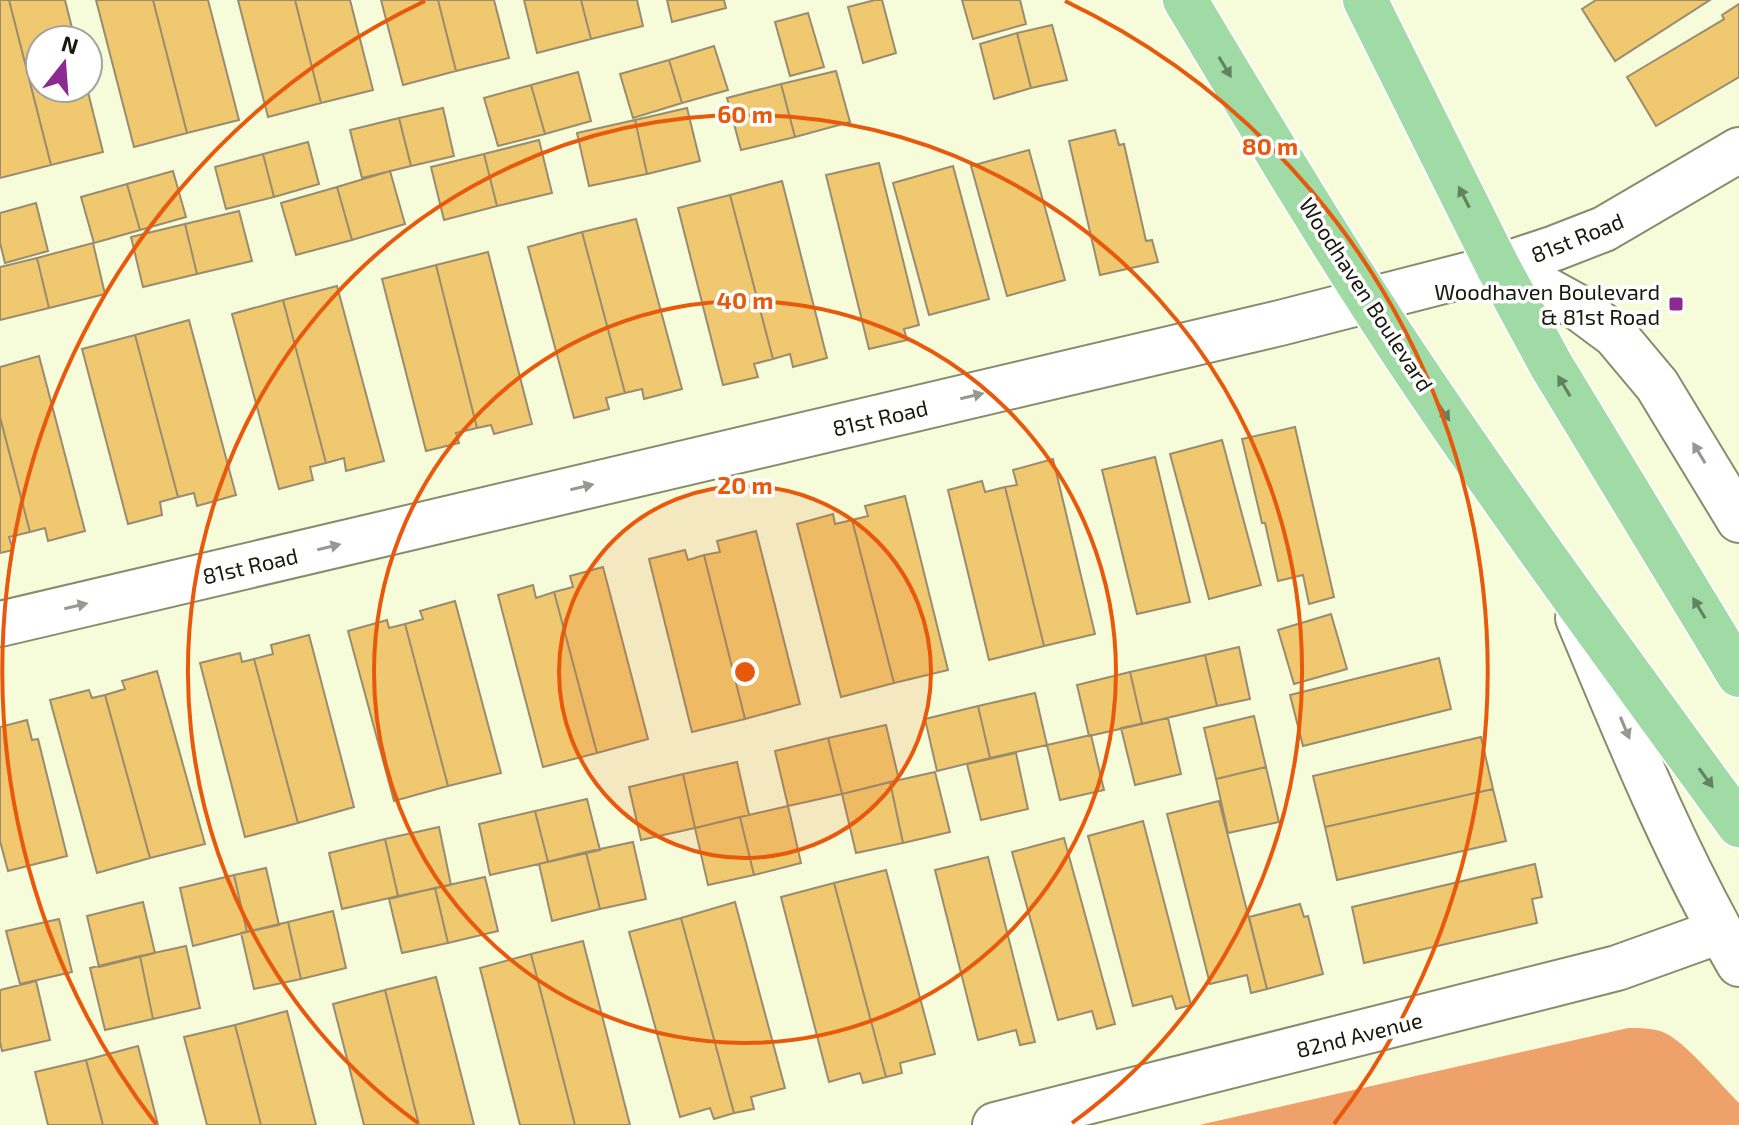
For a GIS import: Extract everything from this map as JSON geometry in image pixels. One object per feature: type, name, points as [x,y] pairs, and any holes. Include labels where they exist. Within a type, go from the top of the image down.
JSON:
[{"type":"main road","name":"Woodhaven Boulevard","points":[[1185,0],[1308,204],[1493,485],[1739,825]]},
{"type":"main road","points":[[1365,0],[1498,267],[1559,378],[1739,675]]},
{"type":"street","name":"81st Road","points":[[0,624],[1280,323],[1498,267],[1604,229],[1739,150]]},
{"type":"street","points":[[1498,267],[1576,306],[1615,335],[1657,385],[1739,520]]},
{"type":"street","name":"Woodhaven Boulevard","points":[[1561,579],[1649,785],[1729,947]]},
{"type":"street","name":"82nd Avenue","points":[[995,1125],[1617,968],[1729,947]]},
{"type":"shaded area","points":[[1628,1028],[1661,1031],[1683,1045],[1739,1103],[1739,1125],[1199,1125]]},
{"type":"building","points":[[0,0],[9,0],[24,59],[24,104],[35,104],[51,165],[0,178]]},
{"type":"building","points":[[9,0],[65,0],[71,24],[24,24],[24,59]]},
{"type":"building","points":[[96,0],[153,0],[187,133],[134,147]]},
{"type":"building","points":[[153,0],[208,0],[239,120],[187,133]]},
{"type":"building","points":[[238,0],[295,0],[321,103],[268,117]]},
{"type":"building","points":[[295,0],[350,0],[373,90],[321,103]]},
{"type":"building","points":[[381,0],[438,0],[456,71],[403,85]]},
{"type":"building","points":[[438,0],[494,0],[509,58],[456,71]]},
{"type":"building","points":[[524,0],[581,0],[591,39],[537,53]]},
{"type":"building","points":[[581,0],[637,0],[643,26],[591,39]]},
{"type":"building","points":[[667,0],[724,0],[726,8],[672,22]]},
{"type":"building","points":[[882,0],[896,53],[863,63],[848,7]]},
{"type":"building","points":[[962,0],[1020,0],[1026,24],[973,39]]},
{"type":"building","points":[[1596,0],[1710,0],[1615,61],[1582,9]]},
{"type":"building","points":[[1739,4],[1739,77],[1656,126],[1627,77],[1724,19],[1722,15]]},
{"type":"building","points":[[808,13],[824,67],[790,76],[775,22]]},
{"type":"building","points":[[1052,25],[1067,80],[1031,88],[1017,33]]},
{"type":"building","points":[[1017,33],[1031,88],[994,99],[980,44]]},
{"type":"building","points":[[714,46],[728,90],[682,103],[669,60]]},
{"type":"building","points":[[669,60],[682,103],[633,118],[620,74]]},
{"type":"building","points":[[836,71],[850,122],[795,137],[781,84]]},
{"type":"building","points":[[578,72],[591,121],[545,134],[531,85]]},
{"type":"building","points":[[781,84],[795,137],[741,150],[727,98]]},
{"type":"building","points":[[531,85],[545,134],[498,146],[484,98]]},
{"type":"building","points":[[35,104],[91,104],[103,152],[51,165]]},
{"type":"building","points":[[443,108],[454,156],[411,166],[399,118]]},
{"type":"building","points":[[687,108],[700,161],[647,174],[635,120]]},
{"type":"building","points":[[399,118],[411,166],[362,178],[350,130]]},
{"type":"building","points":[[635,120],[647,174],[589,186],[577,133]]},
{"type":"building","points":[[1115,130],[1119,145],[1124,144],[1146,241],[1152,240],[1158,262],[1100,275],[1069,141]]},
{"type":"building","points":[[539,140],[552,193],[497,206],[484,154]]},
{"type":"building","points":[[308,142],[319,184],[274,197],[263,154]]},
{"type":"building","points":[[1029,150],[1065,280],[1007,296],[971,166]]},
{"type":"building","points":[[263,154],[274,197],[226,209],[215,167]]},
{"type":"building","points":[[484,154],[497,206],[444,220],[431,167]]},
{"type":"building","points":[[879,163],[919,325],[904,329],[907,340],[869,349],[826,175]]},
{"type":"building","points":[[953,166],[989,299],[929,315],[893,183]]},
{"type":"building","points":[[173,171],[186,217],[140,230],[127,184]]},
{"type":"building","points":[[390,171],[405,224],[352,240],[337,187]]},
{"type":"building","points":[[782,181],[827,358],[793,367],[790,354],[773,359],[730,195]]},
{"type":"building","points":[[127,184],[140,230],[94,243],[81,197]]},
{"type":"building","points":[[337,187],[352,240],[296,255],[281,203]]},
{"type":"building","points":[[730,195],[773,359],[754,364],[758,377],[723,385],[678,208]]},
{"type":"building","points":[[36,203],[48,251],[5,263],[0,243],[0,213]]},
{"type":"building","points":[[239,211],[252,261],[197,274],[185,224]]},
{"type":"building","points":[[636,219],[682,389],[644,399],[642,389],[625,393],[582,232]]},
{"type":"building","points":[[185,224],[197,274],[143,287],[131,237]]},
{"type":"building","points":[[582,232],[625,393],[606,398],[609,409],[574,418],[528,247]]},
{"type":"building","points":[[93,243],[105,294],[49,308],[37,258]]},
{"type":"building","points":[[488,252],[532,424],[494,434],[491,425],[477,428],[436,265]]},
{"type":"building","points":[[37,258],[49,308],[0,320],[0,267]]},
{"type":"building","points":[[436,265],[477,428],[456,433],[459,443],[426,451],[382,279]]},
{"type":"building","points":[[337,286],[384,461],[346,471],[344,458],[326,463],[283,300]]},
{"type":"building","points":[[283,300],[326,463],[310,467],[313,480],[279,489],[232,314]]},
{"type":"building","points":[[189,320],[236,495],[197,506],[194,493],[178,497],[135,335]]},
{"type":"building","points":[[135,335],[178,497],[160,502],[162,515],[128,524],[82,349]]},
{"type":"building","points":[[39,356],[85,531],[48,541],[45,528],[30,532],[0,417],[0,367]]},
{"type":"building","points":[[0,417],[30,532],[9,537],[13,550],[0,553]]},
{"type":"building","points":[[1295,427],[1334,597],[1309,604],[1303,575],[1278,581],[1242,439]]},
{"type":"building","points":[[1222,440],[1261,585],[1209,599],[1170,454]]},
{"type":"building","points":[[1155,457],[1190,602],[1137,614],[1102,470]]},
{"type":"building","points":[[1053,459],[1095,634],[1044,646],[1005,487],[1017,485],[1013,470]]},
{"type":"building","points":[[982,481],[985,492],[1005,487],[1044,646],[989,660],[948,490]]},
{"type":"building","points":[[905,496],[948,670],[894,683],[852,520],[868,516],[865,506]]},
{"type":"building","points":[[833,514],[835,524],[852,520],[894,683],[841,697],[797,524]]},
{"type":"building","points":[[756,531],[800,704],[745,719],[704,555],[720,552],[717,541]]},
{"type":"building","points":[[685,550],[688,560],[704,555],[745,719],[692,732],[649,559]]},
{"type":"building","points":[[603,567],[648,739],[597,753],[554,592],[573,587],[570,576]]},
{"type":"building","points":[[533,585],[536,598],[554,592],[597,753],[543,767],[498,595]]},
{"type":"building","points":[[455,601],[501,773],[448,786],[405,624],[423,619],[420,611]]},
{"type":"building","points":[[1331,614],[1347,669],[1294,684],[1278,630]]},
{"type":"building","points":[[387,620],[389,628],[405,624],[448,786],[394,801],[348,631]]},
{"type":"building","points":[[309,635],[354,807],[298,823],[254,659],[273,654],[271,645]]},
{"type":"building","points":[[1239,647],[1250,699],[1217,706],[1205,655]]},
{"type":"building","points":[[240,653],[242,662],[254,659],[298,823],[245,837],[200,663]]},
{"type":"building","points":[[1205,655],[1217,706],[1142,724],[1130,672]]},
{"type":"building","points":[[1439,658],[1451,709],[1303,746],[1290,695]]},
{"type":"building","points":[[157,671],[205,844],[150,858],[105,695],[125,689],[122,681]]},
{"type":"building","points":[[1130,672],[1142,724],[1089,736],[1077,685]]},
{"type":"building","points":[[89,690],[92,698],[105,695],[150,858],[97,873],[50,700]]},
{"type":"building","points":[[1035,693],[1047,745],[990,758],[978,706]]},
{"type":"building","points":[[978,706],[990,758],[937,771],[925,719]]},
{"type":"building","points":[[1254,716],[1266,767],[1216,779],[1204,728]]},
{"type":"building","points":[[1168,718],[1181,774],[1135,785],[1121,728]]},
{"type":"building","points":[[27,720],[32,740],[38,739],[67,856],[8,871],[0,841],[0,727]]},
{"type":"building","points":[[886,725],[899,780],[842,794],[828,738]]},
{"type":"building","points":[[1091,735],[1104,790],[1060,800],[1047,745]]},
{"type":"building","points":[[1481,737],[1493,789],[1325,827],[1313,776]]},
{"type":"building","points":[[828,738],[842,794],[788,806],[775,751]]},
{"type":"building","points":[[1016,753],[1028,809],[981,820],[967,764]]},
{"type":"building","points":[[737,762],[749,815],[695,828],[683,774]]},
{"type":"building","points":[[1266,767],[1279,822],[1228,833],[1216,779]]},
{"type":"building","points":[[935,772],[950,832],[903,843],[890,782]]},
{"type":"building","points":[[683,774],[695,828],[641,840],[629,787]]},
{"type":"building","points":[[890,782],[903,843],[856,853],[842,794]]},
{"type":"building","points":[[1493,789],[1506,841],[1337,880],[1325,827]]},
{"type":"building","points":[[587,799],[600,850],[548,862],[535,811]]},
{"type":"building","points":[[1219,801],[1267,989],[1251,993],[1247,975],[1210,984],[1167,814]]},
{"type":"building","points":[[788,806],[801,863],[754,875],[740,817]]},
{"type":"building","points":[[535,811],[548,862],[490,875],[479,824]]},
{"type":"building","points":[[740,817],[754,875],[708,885],[695,828]]},
{"type":"building","points":[[1143,821],[1191,1005],[1176,1009],[1172,996],[1133,1006],[1088,836]]},
{"type":"building","points":[[439,827],[451,885],[398,896],[385,839]]},
{"type":"building","points":[[1064,838],[1115,1024],[1097,1029],[1092,1011],[1058,1020],[1012,852]]},
{"type":"building","points":[[385,839],[398,896],[342,909],[329,853]]},
{"type":"building","points":[[633,842],[646,899],[600,909],[586,852]]},
{"type":"building","points":[[586,852],[600,909],[552,921],[539,864]]},
{"type":"building","points":[[988,857],[1035,1042],[1020,1045],[1016,1030],[978,1040],[935,870]]},
{"type":"building","points":[[1535,864],[1542,897],[1532,899],[1537,923],[1364,963],[1352,907]]},
{"type":"building","points":[[266,868],[279,925],[247,932],[234,875]]},
{"type":"building","points":[[886,870],[935,1054],[900,1063],[902,1073],[886,1077],[834,883]]},
{"type":"building","points":[[234,875],[247,932],[193,946],[180,888]]},
{"type":"building","points":[[485,877],[498,931],[448,943],[435,888]]},
{"type":"building","points":[[834,883],[886,1077],[863,1083],[860,1073],[829,1082],[781,897]]},
{"type":"building","points":[[435,888],[448,943],[402,953],[389,899]]},
{"type":"building","points":[[143,902],[155,953],[99,967],[87,916]]},
{"type":"building","points":[[735,902],[785,1088],[751,1097],[754,1109],[734,1113],[681,918]]},
{"type":"building","points":[[1300,904],[1304,917],[1308,916],[1323,974],[1267,989],[1249,917]]},
{"type":"building","points":[[333,911],[346,968],[301,979],[288,922]]},
{"type":"building","points":[[681,918],[734,1113],[714,1119],[710,1108],[680,1117],[629,932]]},
{"type":"building","points":[[59,919],[72,972],[20,984],[6,931]]},
{"type":"building","points":[[288,922],[301,979],[254,989],[241,933]]},
{"type":"building","points":[[583,941],[630,1125],[575,1125],[531,954]]},
{"type":"building","points":[[186,946],[200,1008],[153,1019],[140,956]]},
{"type":"building","points":[[531,954],[575,1125],[520,1125],[480,968]]},
{"type":"building","points":[[140,956],[153,1019],[105,1030],[90,968]]},
{"type":"building","points":[[436,977],[474,1125],[419,1125],[385,990]]},
{"type":"building","points":[[36,981],[50,1040],[2,1051],[0,990]]},
{"type":"building","points":[[385,990],[419,1125],[364,1125],[333,1004]]},
{"type":"building","points":[[287,1011],[316,1125],[261,1125],[235,1025]]},
{"type":"building","points":[[235,1025],[261,1125],[207,1125],[184,1037]]},
{"type":"building","points":[[138,1046],[158,1125],[103,1125],[86,1060]]},
{"type":"building","points":[[86,1060],[103,1125],[48,1125],[35,1072]]},
{"type":"place","name":"Woodhaven Boulevard & 81st Road","points":[[1676,304]]}]
